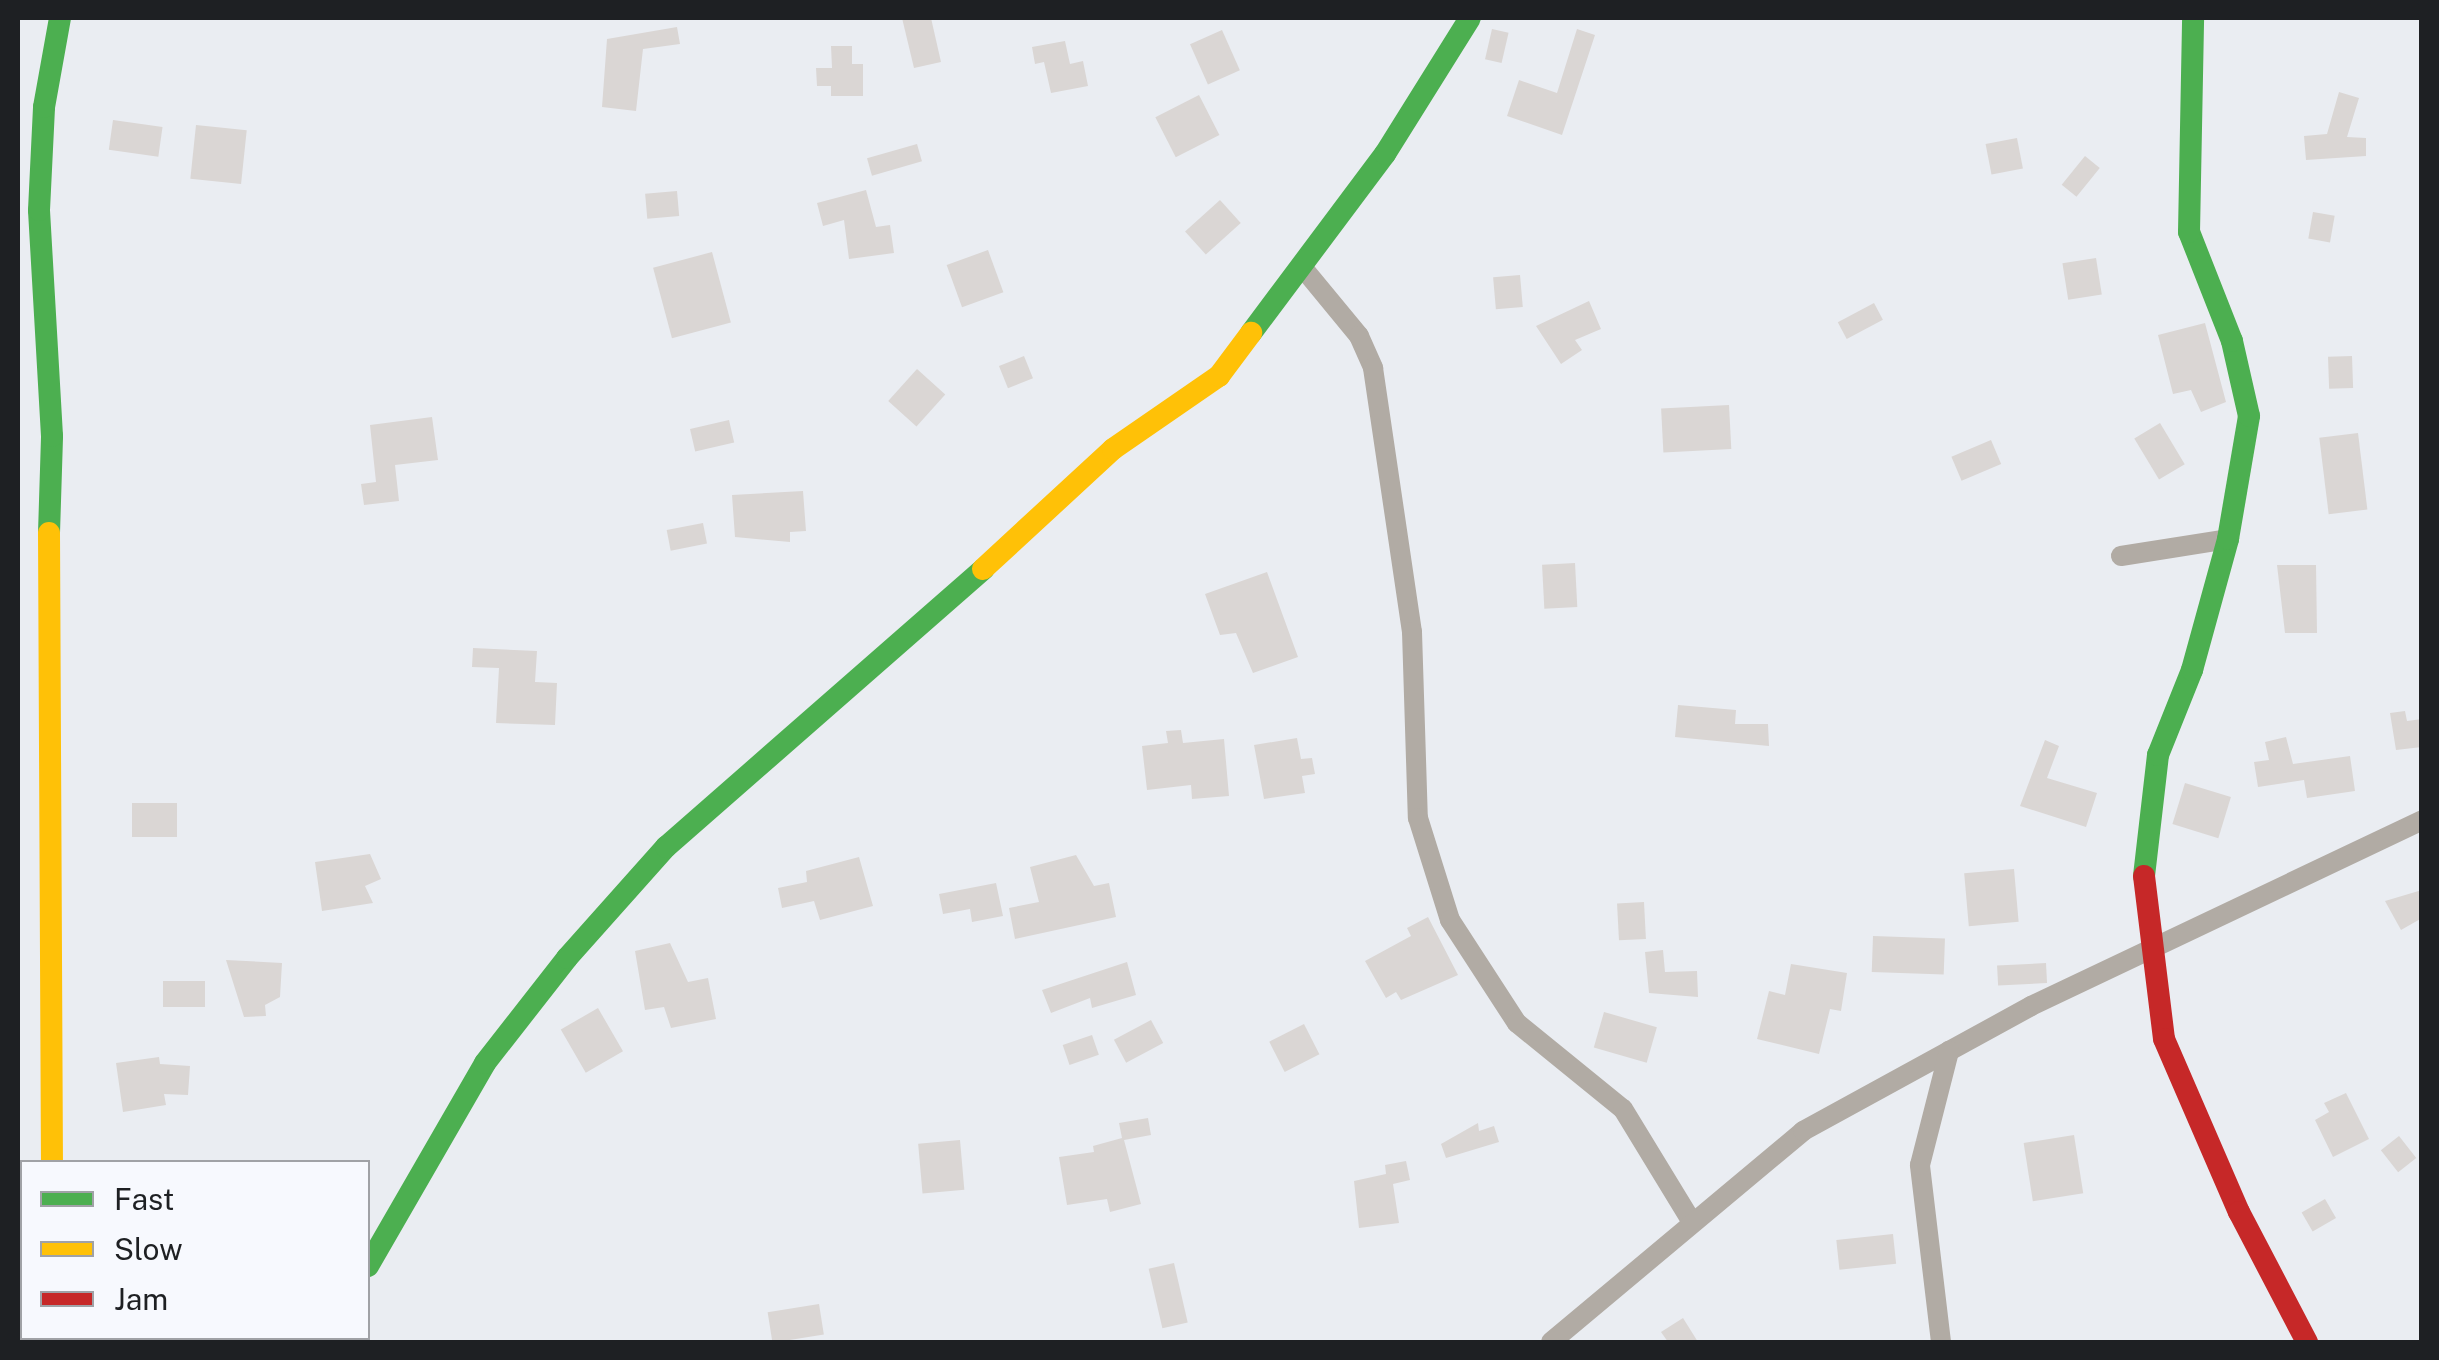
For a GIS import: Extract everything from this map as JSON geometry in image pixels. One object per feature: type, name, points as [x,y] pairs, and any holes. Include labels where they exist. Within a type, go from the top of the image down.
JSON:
[{"type":"street","points":[[52,1160],[46,663],[52,436],[39,195],[42,121],[60,18]]},
{"type":"street","points":[[370,1263],[486,1063],[666,848],[894,652],[1113,449],[1219,376],[1385,154],[1470,18]]},
{"type":"street","points":[[2193,18],[2189,232],[2248,398],[2245,459],[2228,539],[2149,799],[2142,895],[2147,950],[2164,1039],[2239,1212],[2307,1342]]},
{"type":"street","points":[[1303,268],[1359,336],[1372,368],[1412,632],[1418,818],[1450,920],[1517,1023],[1623,1110],[1692,1222]]},
{"type":"street","points":[[2121,556],[2228,539]]},
{"type":"street","points":[[1551,1342],[1803,1130],[2147,950],[2422,820]]},
{"type":"street","points":[[1941,1342],[1920,1165],[1949,1052]]},
{"type":"building","points":[[902,18],[931,18],[941,62],[914,68]]},
{"type":"building","points":[[677,27],[680,44],[643,49],[636,111],[602,107],[607,39]]},
{"type":"building","points":[[1492,29],[1509,33],[1502,63],[1485,59]]},
{"type":"building","points":[[1577,29],[1595,35],[1562,135],[1507,116],[1519,80],[1557,93]]},
{"type":"building","points":[[1222,30],[1240,70],[1208,84],[1190,44]]},
{"type":"building","points":[[1065,41],[1070,64],[1083,61],[1088,86],[1051,93],[1044,62],[1035,64],[1032,47]]},
{"type":"building","points":[[831,46],[852,46],[852,64],[863,64],[863,96],[831,96],[831,86],[817,86],[816,68],[832,68]]},
{"type":"building","points":[[2339,92],[2359,98],[2347,137],[2366,138],[2366,156],[2306,160],[2304,136],[2327,134]]},
{"type":"building","points":[[1199,95],[1219,135],[1176,157],[1155,117]]},
{"type":"building","points":[[113,120],[163,127],[158,157],[109,150]]},
{"type":"building","points":[[196,125],[247,130],[241,184],[190,179]]},
{"type":"building","points":[[2017,138],[2023,168],[1992,175],[1986,144]]},
{"type":"building","points":[[917,144],[922,161],[872,176],[867,158]]},
{"type":"building","points":[[2085,156],[2100,168],[2076,197],[2062,185]]},
{"type":"building","points":[[866,190],[876,227],[890,225],[894,253],[849,259],[844,220],[823,226],[817,203]]},
{"type":"building","points":[[677,191],[679,216],[647,219],[645,194]]},
{"type":"building","points":[[1220,200],[1241,223],[1206,254],[1185,231]]},
{"type":"building","points":[[2313,212],[2335,216],[2330,242],[2308,239]]},
{"type":"building","points":[[988,250],[1003,292],[962,307],[947,265]]},
{"type":"building","points":[[712,252],[731,323],[672,338],[653,268]]},
{"type":"building","points":[[2096,258],[2102,295],[2068,300],[2062,263]]},
{"type":"building","points":[[1520,275],[1523,307],[1496,309],[1493,277]]},
{"type":"building","points":[[1589,301],[1601,329],[1575,340],[1582,350],[1561,364],[1536,326]]},
{"type":"building","points":[[1874,303],[1883,320],[1847,339],[1838,322]]},
{"type":"building","points":[[2205,323],[2226,402],[2201,412],[2191,390],[2173,394],[2158,335]]},
{"type":"building","points":[[1024,356],[1033,378],[1008,388],[999,366]]},
{"type":"building","points":[[2352,356],[2353,388],[2329,389],[2328,357]]},
{"type":"building","points":[[917,369],[945,394],[916,426],[888,401]]},
{"type":"building","points":[[1729,405],[1731,449],[1663,452],[1661,409]]},
{"type":"building","points":[[432,417],[438,460],[395,465],[399,501],[364,505],[361,484],[376,482],[370,425]]},
{"type":"building","points":[[729,420],[734,442],[695,451],[690,429]]},
{"type":"building","points":[[2160,423],[2185,464],[2159,480],[2134,438]]},
{"type":"building","points":[[2358,433],[2367,509],[2329,514],[2319,438]]},
{"type":"building","points":[[1991,440],[2001,464],[1962,481],[1951,457]]},
{"type":"building","points":[[803,491],[806,531],[790,532],[790,542],[735,537],[732,495]]},
{"type":"building","points":[[703,523],[707,544],[671,551],[667,530]]},
{"type":"building","points":[[1575,563],[1577,607],[1544,609],[1542,565]]},
{"type":"building","points":[[2277,565],[2316,565],[2317,633],[2285,633]]},
{"type":"building","points":[[1267,572],[1298,657],[1253,673],[1236,633],[1220,635],[1205,594]]},
{"type":"building","points":[[473,648],[537,651],[535,682],[557,683],[555,725],[496,723],[499,668],[472,667]]},
{"type":"building","points":[[1678,705],[1736,710],[1735,724],[1768,724],[1769,746],[1675,737]]},
{"type":"building","points":[[2405,711],[2407,721],[2422,719],[2422,747],[2396,750],[2390,713]]},
{"type":"building","points":[[1181,730],[1183,743],[1224,739],[1229,796],[1192,799],[1191,785],[1147,790],[1142,746],[1168,743],[1166,731]]},
{"type":"building","points":[[2286,737],[2293,764],[2350,756],[2355,791],[2307,798],[2304,780],[2258,787],[2254,762],[2269,760],[2265,742]]},
{"type":"building","points":[[1297,738],[1301,759],[1312,758],[1315,774],[1302,776],[1305,793],[1264,799],[1254,745]]},
{"type":"building","points":[[2045,740],[2059,746],[2047,778],[2097,793],[2086,827],[2020,806]]},
{"type":"building","points":[[2185,783],[2231,797],[2218,838],[2172,824]]},
{"type":"building","points":[[132,803],[177,803],[177,837],[132,837]]},
{"type":"building","points":[[370,854],[381,879],[365,886],[373,903],[322,911],[315,862]]},
{"type":"building","points":[[1076,855],[1094,886],[1109,883],[1116,917],[1015,939],[1009,908],[1039,902],[1030,867]]},
{"type":"building","points":[[859,857],[873,906],[820,920],[814,901],[782,908],[778,888],[807,882],[806,871]]},
{"type":"building","points":[[2014,869],[2019,922],[1969,926],[1964,873]]},
{"type":"building","points":[[996,883],[1003,916],[972,922],[970,909],[943,914],[939,894]]},
{"type":"building","points":[[2422,890],[2422,918],[2401,930],[2385,901]]},
{"type":"building","points":[[1644,902],[1646,939],[1619,940],[1617,903]]},
{"type":"building","points":[[1428,917],[1458,975],[1401,1000],[1396,992],[1386,998],[1365,961],[1411,936],[1407,928]]},
{"type":"building","points":[[1873,936],[1945,939],[1944,974],[1872,972]]},
{"type":"building","points":[[670,943],[688,982],[708,978],[716,1019],[671,1028],[664,1007],[645,1010],[635,951]]},
{"type":"building","points":[[1663,950],[1665,972],[1697,971],[1698,997],[1649,993],[1645,952]]},
{"type":"building","points":[[226,960],[282,963],[280,997],[265,1005],[266,1016],[244,1017]]},
{"type":"building","points":[[1127,962],[1136,995],[1092,1008],[1090,998],[1051,1013],[1042,990]]},
{"type":"building","points":[[2046,963],[2047,983],[1998,986],[1997,966]]},
{"type":"building","points":[[1791,964],[1847,973],[1841,1011],[1830,1009],[1819,1054],[1757,1039],[1769,991],[1785,995]]},
{"type":"building","points":[[163,981],[205,981],[205,1007],[163,1007]]},
{"type":"building","points":[[598,1008],[623,1051],[586,1073],[561,1030]]},
{"type":"building","points":[[1604,1012],[1657,1027],[1647,1063],[1594,1048]]},
{"type":"building","points":[[1151,1020],[1163,1043],[1126,1063],[1114,1040]]},
{"type":"building","points":[[1304,1024],[1319,1054],[1285,1072],[1269,1042]]},
{"type":"building","points":[[1092,1035],[1099,1055],[1070,1065],[1063,1045]]},
{"type":"building","points":[[159,1057],[160,1064],[190,1066],[188,1095],[164,1094],[166,1105],[123,1112],[116,1063]]},
{"type":"building","points":[[2346,1093],[2369,1139],[2333,1157],[2315,1120],[2329,1112],[2324,1103]]},
{"type":"building","points":[[1148,1118],[1151,1135],[1124,1140],[1141,1204],[1110,1212],[1107,1199],[1067,1205],[1059,1157],[1094,1152],[1093,1146],[1122,1138],[1119,1123]]},
{"type":"building","points":[[1478,1123],[1479,1131],[1494,1126],[1499,1142],[1446,1158],[1441,1144]]},
{"type":"building","points":[[2074,1135],[2083,1193],[2033,1201],[2024,1143]]},
{"type":"building","points":[[2399,1136],[2416,1158],[2398,1172],[2381,1150]]},
{"type":"building","points":[[960,1140],[964,1190],[923,1193],[918,1144]]},
{"type":"building","points":[[1406,1161],[1410,1180],[1393,1184],[1399,1223],[1359,1228],[1354,1181],[1386,1174],[1385,1165]]},
{"type":"building","points":[[2325,1199],[2336,1218],[2313,1232],[2302,1212]]},
{"type":"building","points":[[1893,1234],[1896,1264],[1839,1270],[1836,1240]]},
{"type":"building","points":[[1174,1263],[1188,1322],[1162,1328],[1149,1269]]},
{"type":"building","points":[[819,1304],[824,1335],[772,1342],[768,1312]]},
{"type":"building","points":[[1683,1318],[1698,1342],[1668,1342],[1661,1332]]},
{"type":"traffic: fast","points":[[49,533],[52,436],[39,210],[44,107],[60,18]]},
{"type":"traffic: fast","points":[[1251,333],[1385,154],[1470,18]]},
{"type":"traffic: fast","points":[[2144,876],[2158,755],[2192,670],[2228,539],[2249,416],[2232,341],[2189,232],[2193,18]]},
{"type":"traffic: fast","points":[[370,1263],[485,1063],[567,958],[666,847],[983,569]]},
{"type":"traffic: slow","points":[[983,569],[1113,449],[1219,376],[1251,333]]},
{"type":"traffic: slow","points":[[49,533],[52,1160]]},
{"type":"traffic: jam","points":[[2144,876],[2164,1039],[2239,1212],[2307,1342]]}]
